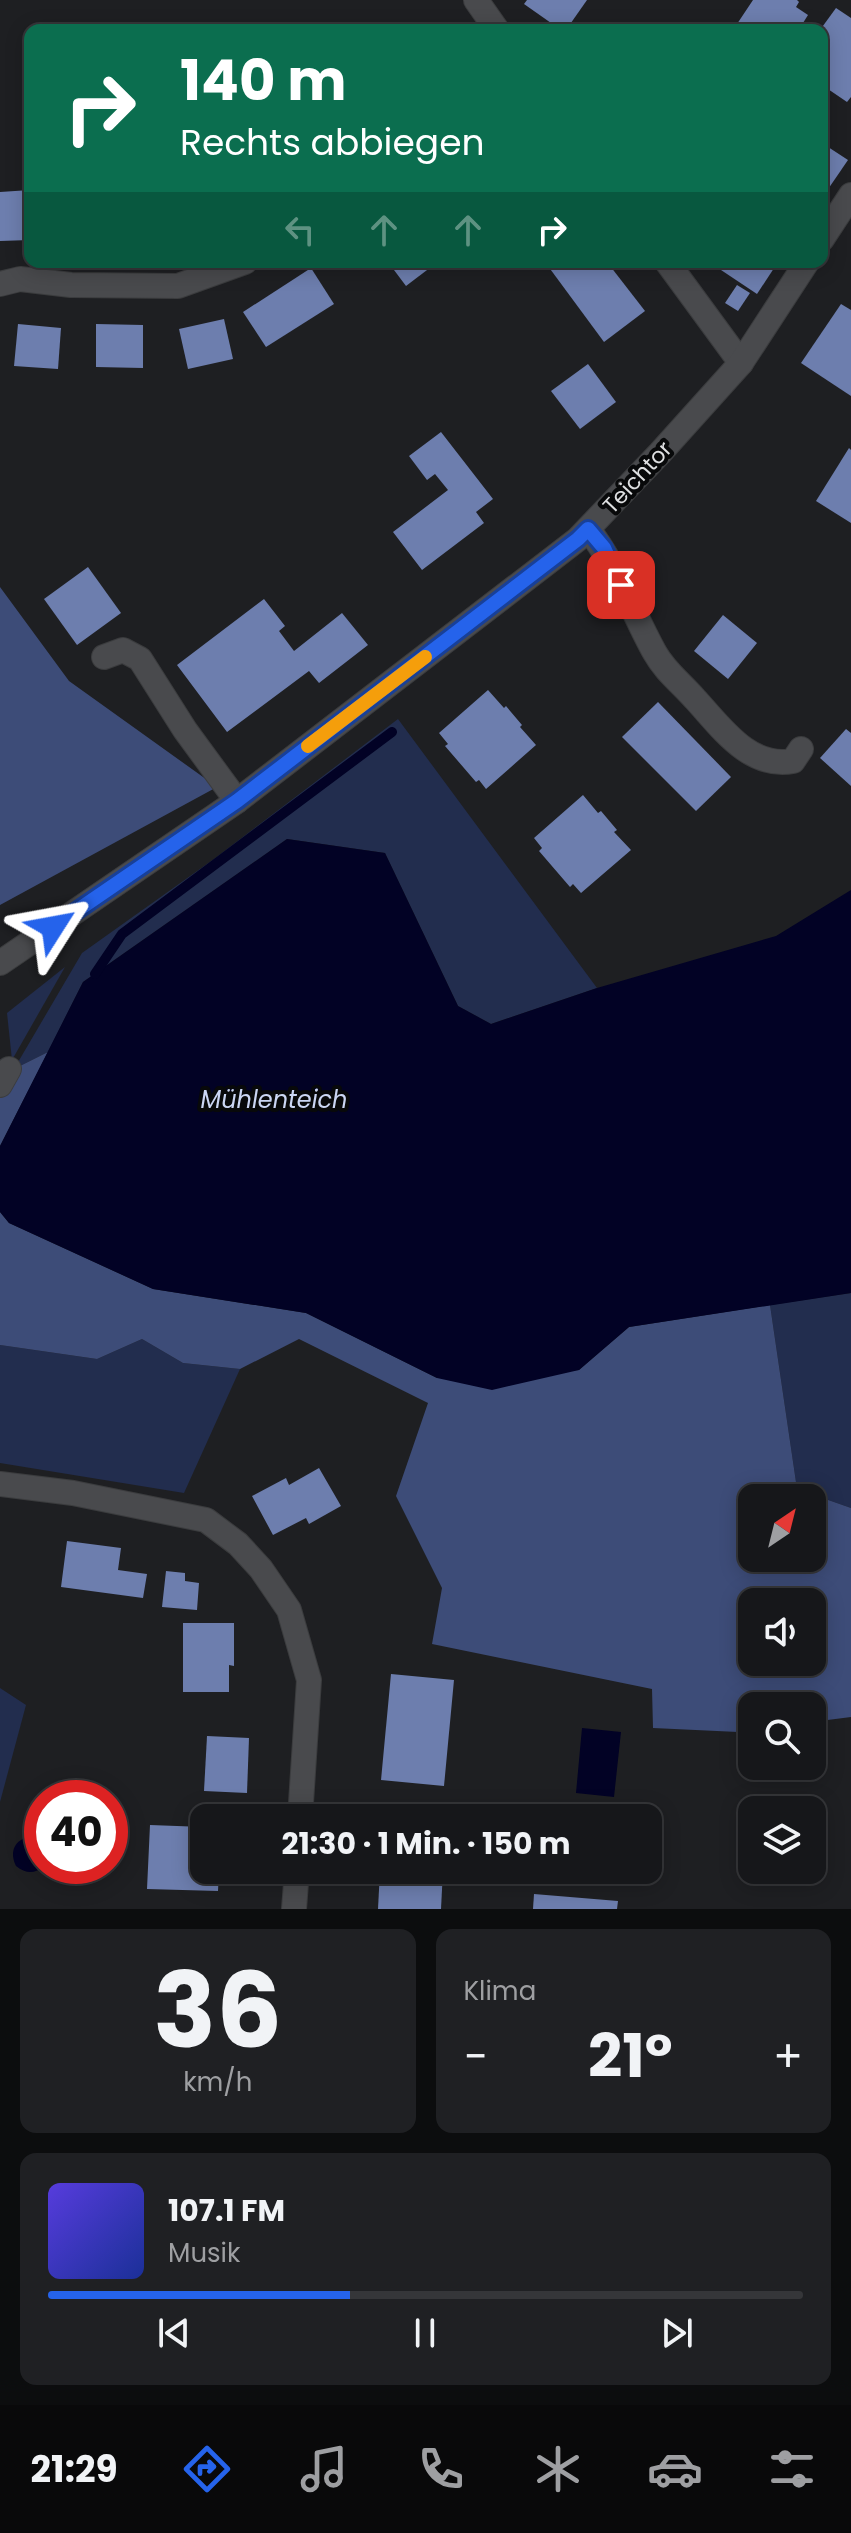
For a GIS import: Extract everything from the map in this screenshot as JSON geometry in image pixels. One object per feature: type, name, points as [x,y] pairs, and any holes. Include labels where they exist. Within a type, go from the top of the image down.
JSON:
[{"type":"street","points":[[476,0],[493,24]]},
{"type":"street","points":[[828,230],[851,195]]},
{"type":"street","points":[[0,284],[20,279],[71,285],[178,286],[228,268]]},
{"type":"street","points":[[671,268],[741,363]]},
{"type":"street","name":"Teichtor","points":[[0,963],[237,801],[566,549],[660,453],[741,363],[803,268]]},
{"type":"street","points":[[588,529],[604,548],[656,655],[670,675],[718,725],[742,748],[766,761],[793,761],[801,749]]},
{"type":"street","points":[[104,657],[123,650],[140,659],[185,730],[237,801]]},
{"type":"street","points":[[0,1484],[73,1493],[206,1520],[238,1544],[261,1569],[289,1610],[309,1680],[301,1804]]},
{"type":"street","points":[[294,1909],[296,1884]]},
{"type":"shaded area","points":[[0,587],[69,681],[217,787],[0,905]]},
{"type":"shaded area","points":[[398,719],[597,988],[491,1024],[458,1006],[385,853],[287,839],[83,982],[48,1052],[14,1069],[82,953],[214,859]]},
{"type":"shaded area","points":[[65,967],[12,1060],[7,1013]]},
{"type":"shaded area","points":[[48,1052],[0,1146],[0,1098],[14,1069]]},
{"type":"shaded area","points":[[0,1212],[9,1223],[153,1289],[306,1313],[437,1378],[579,1370],[629,1327],[770,1305],[796,1484],[738,1484],[738,1572],[826,1572],[826,1499],[851,1508],[851,1717],[826,1720],[826,1692],[738,1692],[738,1732],[653,1728],[652,1689],[432,1644],[442,1588],[396,1496],[428,1403],[299,1339],[240,1369],[183,1363],[142,1339],[97,1359],[0,1345]]},
{"type":"shaded area","points":[[851,1293],[851,1508],[826,1499],[826,1484],[796,1484],[770,1305]]},
{"type":"shaded area","points":[[142,1339],[183,1363],[240,1369],[184,1493],[0,1463],[0,1345],[97,1359]]},
{"type":"shaded area","points":[[0,1688],[26,1705],[0,1802]]},
{"type":"water","name":"Mühlenteich","points":[[287,839],[385,853],[458,1006],[491,1024],[597,988],[776,936],[851,890],[851,1293],[629,1327],[579,1370],[492,1390],[437,1378],[306,1313],[153,1289],[9,1223],[0,1212],[0,1146],[83,982]]},
{"type":"water","points":[[582,1728],[621,1732],[614,1797],[576,1793]]},
{"type":"water","points":[[22,1839],[24,1870],[16,1866],[13,1857],[14,1848]]},
{"type":"building","points":[[527,0],[587,0],[570,24],[552,24],[524,4]]},
{"type":"building","points":[[753,0],[797,0],[796,7],[808,15],[804,24],[737,24]]},
{"type":"building","points":[[836,8],[851,18],[851,97],[847,102],[828,89],[828,24],[824,24]]},
{"type":"building","points":[[828,147],[848,160],[828,189]]},
{"type":"building","points":[[24,190],[24,240],[0,241],[0,192]]},
{"type":"building","points":[[311,268],[334,304],[266,347],[243,312]]},
{"type":"building","points":[[392,268],[430,268],[406,286]]},
{"type":"building","points":[[549,268],[612,268],[645,311],[604,342]]},
{"type":"building","points":[[718,268],[774,268],[757,294]]},
{"type":"building","points":[[737,285],[750,293],[738,311],[725,303]]},
{"type":"building","points":[[841,304],[851,310],[851,396],[801,363]]},
{"type":"building","points":[[224,319],[233,359],[188,369],[179,329]]},
{"type":"building","points":[[18,324],[61,328],[58,369],[14,366]]},
{"type":"building","points":[[96,324],[143,325],[143,368],[96,367]]},
{"type":"building","points":[[588,364],[616,402],[580,429],[551,391]]},
{"type":"building","points":[[441,432],[493,499],[476,512],[484,523],[422,570],[393,532],[448,490],[435,474],[427,480],[409,456]]},
{"type":"building","points":[[849,448],[851,450],[851,523],[816,501]]},
{"type":"building","points":[[88,567],[121,613],[77,645],[44,599]]},
{"type":"building","points":[[264,599],[285,626],[279,631],[294,651],[342,613],[368,645],[319,683],[309,671],[227,732],[177,665]]},
{"type":"building","points":[[723,615],[757,643],[728,679],[694,651]]},
{"type":"building","points":[[488,690],[504,708],[506,706],[536,745],[486,789],[479,780],[476,782],[445,746],[448,744],[439,733]]},
{"type":"building","points":[[658,702],[731,777],[696,811],[622,737]]},
{"type":"building","points":[[846,729],[851,733],[851,786],[820,758]]},
{"type":"building","points":[[583,795],[598,813],[601,811],[617,830],[614,832],[631,850],[581,893],[573,884],[570,887],[539,851],[542,848],[534,838]]},
{"type":"building","points":[[319,1468],[341,1506],[309,1524],[306,1518],[273,1535],[252,1496],[286,1478],[289,1485]]},
{"type":"building","points":[[67,1541],[121,1548],[118,1570],[147,1574],[143,1598],[61,1587]]},
{"type":"building","points":[[166,1571],[185,1573],[185,1581],[199,1583],[197,1610],[162,1607]]},
{"type":"building","points":[[183,1623],[234,1623],[234,1666],[229,1665],[229,1692],[183,1692]]},
{"type":"building","points":[[391,1674],[454,1680],[444,1786],[381,1780]]},
{"type":"building","points":[[207,1736],[249,1738],[247,1793],[204,1791]]},
{"type":"building","points":[[150,1825],[190,1826],[190,1884],[218,1884],[218,1891],[147,1889]]},
{"type":"building","points":[[379,1884],[442,1884],[441,1909],[378,1909]]},
{"type":"building","points":[[534,1894],[618,1901],[617,1909],[533,1909]]},
{"type":"waterway","points":[[95,974],[122,934],[392,732]]},
{"type":"slow traffic","points":[[308,746],[425,657]]},
{"type":"route","points":[[53,927],[237,801],[588,529],[604,548],[621,585]]}]
